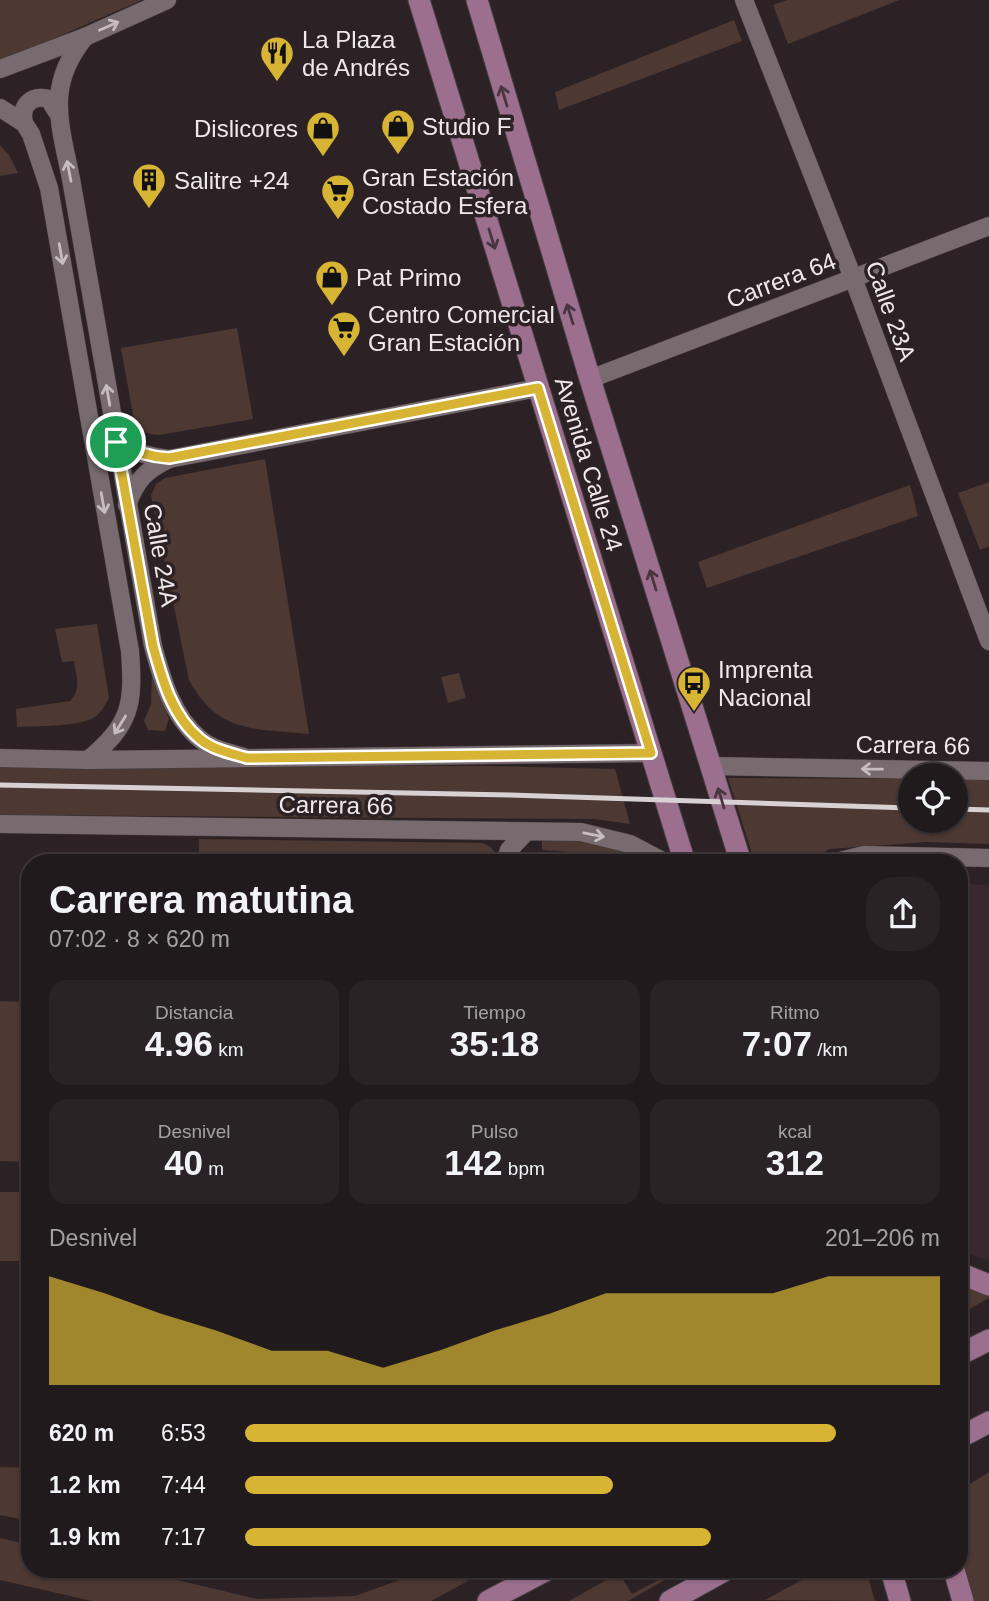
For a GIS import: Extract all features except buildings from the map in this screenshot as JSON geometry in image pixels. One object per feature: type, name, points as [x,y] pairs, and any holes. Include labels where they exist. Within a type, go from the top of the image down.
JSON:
[{"type":"main road","name":"Avenida Calle 24","points":[[477,0],[590,379],[738,854]]},
{"type":"main road","name":"Avenida Calle 24","points":[[416,3],[682,854]]},
{"type":"main road","points":[[968,1277],[989,1285]]},
{"type":"main road","points":[[968,1350],[989,1340]]},
{"type":"main road","points":[[968,1433],[989,1422]]},
{"type":"main road","points":[[488,1601],[532,1578]]},
{"type":"main road","points":[[670,1601],[712,1578]]},
{"type":"main road","points":[[893,1578],[900,1601]]},
{"type":"main road","points":[[956,1578],[963,1601]]},
{"type":"street","points":[[0,69],[85,37],[167,0]]},
{"type":"street","name":"Calle 23A","points":[[744,0],[853,278],[989,641]]},
{"type":"street","name":"Calle 24A","points":[[85,37],[71,53],[62,73],[57,112],[153,646],[168,695],[179,715],[200,739],[218,750],[247,758]]},
{"type":"street","points":[[24,123],[24,107],[38,97],[49,99],[57,112]]},
{"type":"street","points":[[0,108],[24,123]]},
{"type":"street","name":"Calle 24A","points":[[24,123],[31,134],[49,188],[130,652],[133,686],[129,710],[117,732],[88,760]]},
{"type":"street","name":"Carrera 64","points":[[590,379],[989,226]]},
{"type":"street","points":[[116,442],[150,457],[169,458],[538,388]]},
{"type":"street","points":[[127,505],[135,484],[150,469],[169,458]]},
{"type":"street","name":"Carrera 66","points":[[0,758],[88,760],[651,753]]},
{"type":"street","name":"Carrera 66","points":[[711,766],[989,771]]},
{"type":"street","name":"Carrera 66","points":[[0,824],[582,832],[630,844],[649,854]]},
{"type":"street","points":[[508,854],[526,832]]},
{"type":"street","points":[[968,857],[989,858]]},
{"type":"shaded area","points":[[0,0],[142,0],[0,62]]},
{"type":"shaded area","points":[[787,0],[899,0],[788,44],[773,5]]},
{"type":"shaded area","points":[[734,20],[742,41],[559,110],[555,92]]},
{"type":"shaded area","points":[[0,145],[9,155],[18,173],[0,176]]},
{"type":"shaded area","points":[[237,328],[253,419],[159,435],[141,430],[134,420],[121,348]]},
{"type":"shaded area","points":[[265,459],[309,734],[239,725],[212,710],[200,698],[189,680],[151,495],[156,484],[165,478]]},
{"type":"shaded area","points":[[989,482],[989,546],[980,550],[958,493]]},
{"type":"shaded area","points":[[910,485],[918,516],[707,588],[698,562]]},
{"type":"shaded area","points":[[97,624],[109,698],[100,712],[90,720],[81,722],[17,727],[16,709],[70,701],[76,692],[74,661],[62,662],[55,629]]},
{"type":"shaded area","points":[[459,673],[466,698],[448,703],[441,677]]},
{"type":"shaded area","points":[[152,676],[169,719],[165,731],[148,730],[144,721],[151,704]]},
{"type":"shaded area","points":[[0,766],[488,766],[615,769],[630,824],[594,819],[0,815]]},
{"type":"shaded area","points":[[728,778],[898,779],[898,833],[968,833],[968,779],[989,780],[989,844],[926,842],[830,849],[820,854],[752,854]]},
{"type":"shaded area","points":[[542,838],[588,841],[633,852],[599,854],[542,850]]},
{"type":"shaded area","points":[[199,839],[482,843],[489,846],[495,854],[199,854]]},
{"type":"shaded area","points":[[968,884],[989,885],[989,1261],[968,1253]]},
{"type":"shaded area","points":[[0,1001],[21,1002],[21,1162],[0,1161]]},
{"type":"shaded area","points":[[0,1192],[21,1192],[21,1261],[0,1261]]},
{"type":"shaded area","points":[[968,1288],[989,1298],[968,1310]]},
{"type":"shaded area","points":[[0,1467],[21,1468],[21,1519],[0,1515]]},
{"type":"shaded area","points":[[989,1472],[989,1601],[972,1601],[965,1578],[968,1578],[968,1485]]},
{"type":"shaded area","points":[[0,1538],[21,1543],[21,1578],[169,1578],[257,1599],[355,1596],[405,1578],[473,1578],[431,1601],[92,1601],[0,1580]]},
{"type":"shaded area","points":[[610,1578],[622,1578],[632,1594],[662,1578],[668,1578],[628,1601],[569,1601]]},
{"type":"shaded area","points":[[805,1578],[868,1578],[875,1601],[765,1600]]},
{"type":"railway","points":[[0,785],[510,795],[898,808]]},
{"type":"railway","points":[[968,809],[989,810]]},
{"type":"place","name":"La Plaza de Andrés","points":[[277,83]]},
{"type":"place","name":"Studio F","points":[[398,156]]},
{"type":"place","name":"Dislicores","points":[[323,158]]},
{"type":"place","name":"Salitre +24","points":[[149,210]]},
{"type":"place","name":"Gran Estación Costado Esfera","points":[[338,221]]},
{"type":"place","name":"Pat Primo","points":[[332,307]]},
{"type":"place","name":"Centro Comercial Gran Estación","points":[[344,358]]},
{"type":"place","name":"Imprenta Nacional","points":[[694,713]]},
{"type":"route","points":[[538,388],[651,753],[247,758],[218,750],[200,739],[179,715],[161,678],[116,442],[150,457],[169,458],[538,388]]}]
